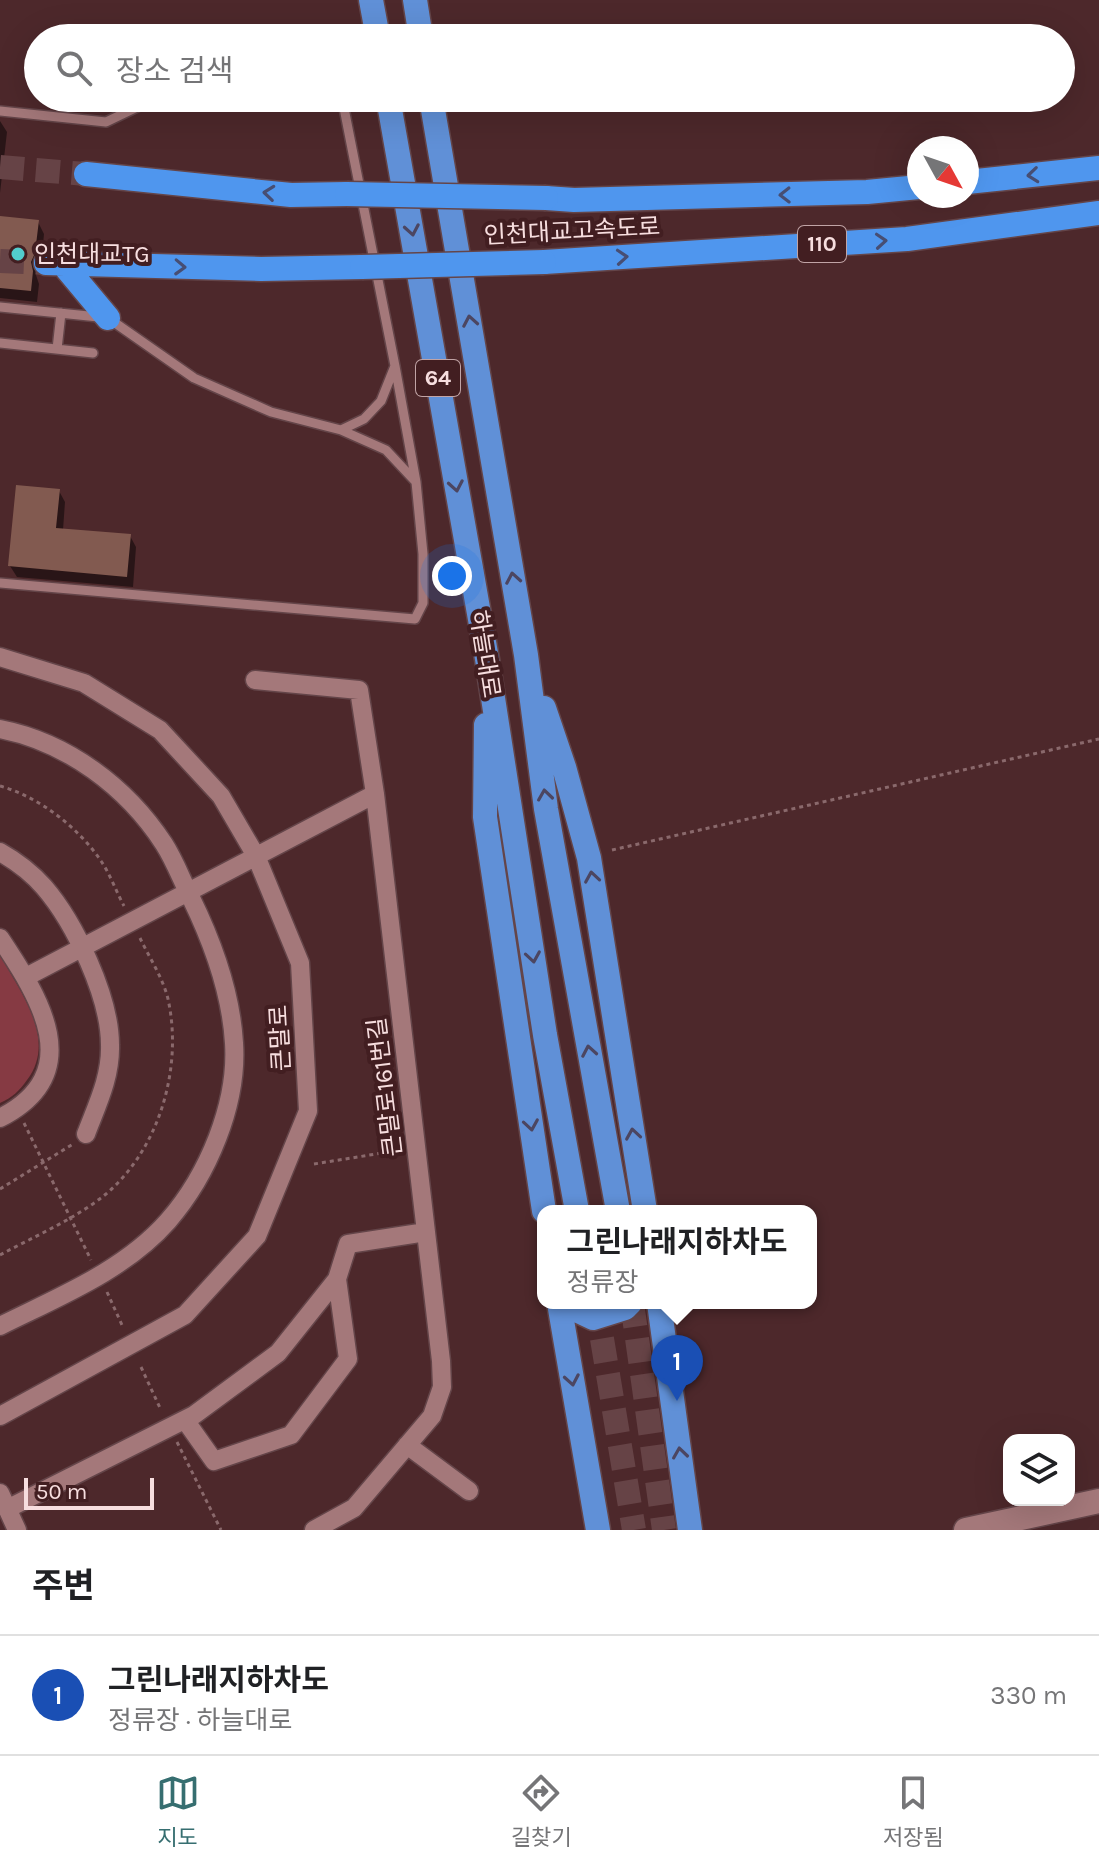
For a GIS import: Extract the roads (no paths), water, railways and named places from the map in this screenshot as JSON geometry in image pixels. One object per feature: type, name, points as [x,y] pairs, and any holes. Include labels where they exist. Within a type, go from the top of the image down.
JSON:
[{"type":"highway","points":[[371,0],[375,24]]},
{"type":"highway","points":[[415,0],[419,24]]},
{"type":"highway","name":"하늘대로","points":[[390,112],[487,659],[545,1035],[576,1205]]},
{"type":"highway","name":"하늘대로","points":[[433,112],[526,655],[546,809],[617,1205]]},
{"type":"highway","points":[[979,181],[1099,168]]},
{"type":"highway","name":"인천대교고속도로","points":[[86,174],[291,195],[574,200],[867,192],[907,188]]},
{"type":"highway","name":"인천대교고속도로","points":[[108,318],[54,263],[261,269],[544,262],[907,239],[1099,215]]},
{"type":"highway","points":[[526,655],[564,767],[589,858],[644,1205]]},
{"type":"highway","points":[[487,659],[485,817],[543,1205]]},
{"type":"highway","points":[[560,1309],[598,1530]]},
{"type":"highway","points":[[574,1309],[593,1318],[622,1309]]},
{"type":"highway","points":[[660,1309],[690,1530]]},
{"type":"highway","points":[[585,1530],[593,1499]]},
{"type":"main road","points":[[966,1530],[1099,1501]]},
{"type":"street","name":"큰말로","points":[[0,657],[84,683],[160,730],[221,796],[256,856],[300,963],[308,1111],[257,1236],[185,1315],[0,1416]]},
{"type":"street","name":"큰말로161번길","points":[[255,680],[359,690],[375,794],[442,1387],[432,1416],[354,1508],[314,1530]]},
{"type":"street","points":[[0,729],[60,748],[101,775],[136,807],[165,845],[209,935],[226,990],[234,1043],[232,1088],[218,1138],[195,1182],[169,1220],[132,1255],[99,1276],[0,1326]]},
{"type":"street","points":[[26,977],[375,794]]},
{"type":"street","points":[[0,852],[18,863],[43,886],[62,913],[100,988],[108,1016],[110,1047],[106,1082],[86,1134]]},
{"type":"street","points":[[0,938],[26,977],[50,1037],[50,1065],[38,1088],[17,1109],[0,1118]]},
{"type":"street","points":[[17,1530],[4,1501],[177,1424],[278,1353],[337,1279],[348,1244],[426,1232]]},
{"type":"street","points":[[177,1424],[214,1461],[291,1435],[348,1359],[337,1279]]},
{"type":"street","points":[[407,1445],[469,1491]]},
{"type":"lane","points":[[0,111],[106,122],[127,112]]},
{"type":"lane","points":[[0,583],[415,619],[423,603],[423,554],[416,482],[345,112]]},
{"type":"lane","points":[[0,307],[108,318],[194,378],[271,412],[341,430],[386,450],[416,482]]},
{"type":"lane","points":[[57,349],[61,313]]},
{"type":"lane","points":[[0,343],[93,353]]},
{"type":"lane","points":[[341,430],[364,419],[381,401],[395,366]]},
{"type":"tunnel","points":[[0,167],[86,174]]},
{"type":"tunnel","points":[[0,261],[46,263]]},
{"type":"tunnel","points":[[597,1309],[634,1530]]},
{"type":"tunnel","points":[[633,1309],[664,1530]]},
{"type":"place","name":"인천대교TG","points":[[18,254]]},
{"type":"place","name":"그린나래지하차도","points":[[677,1401]]}]
